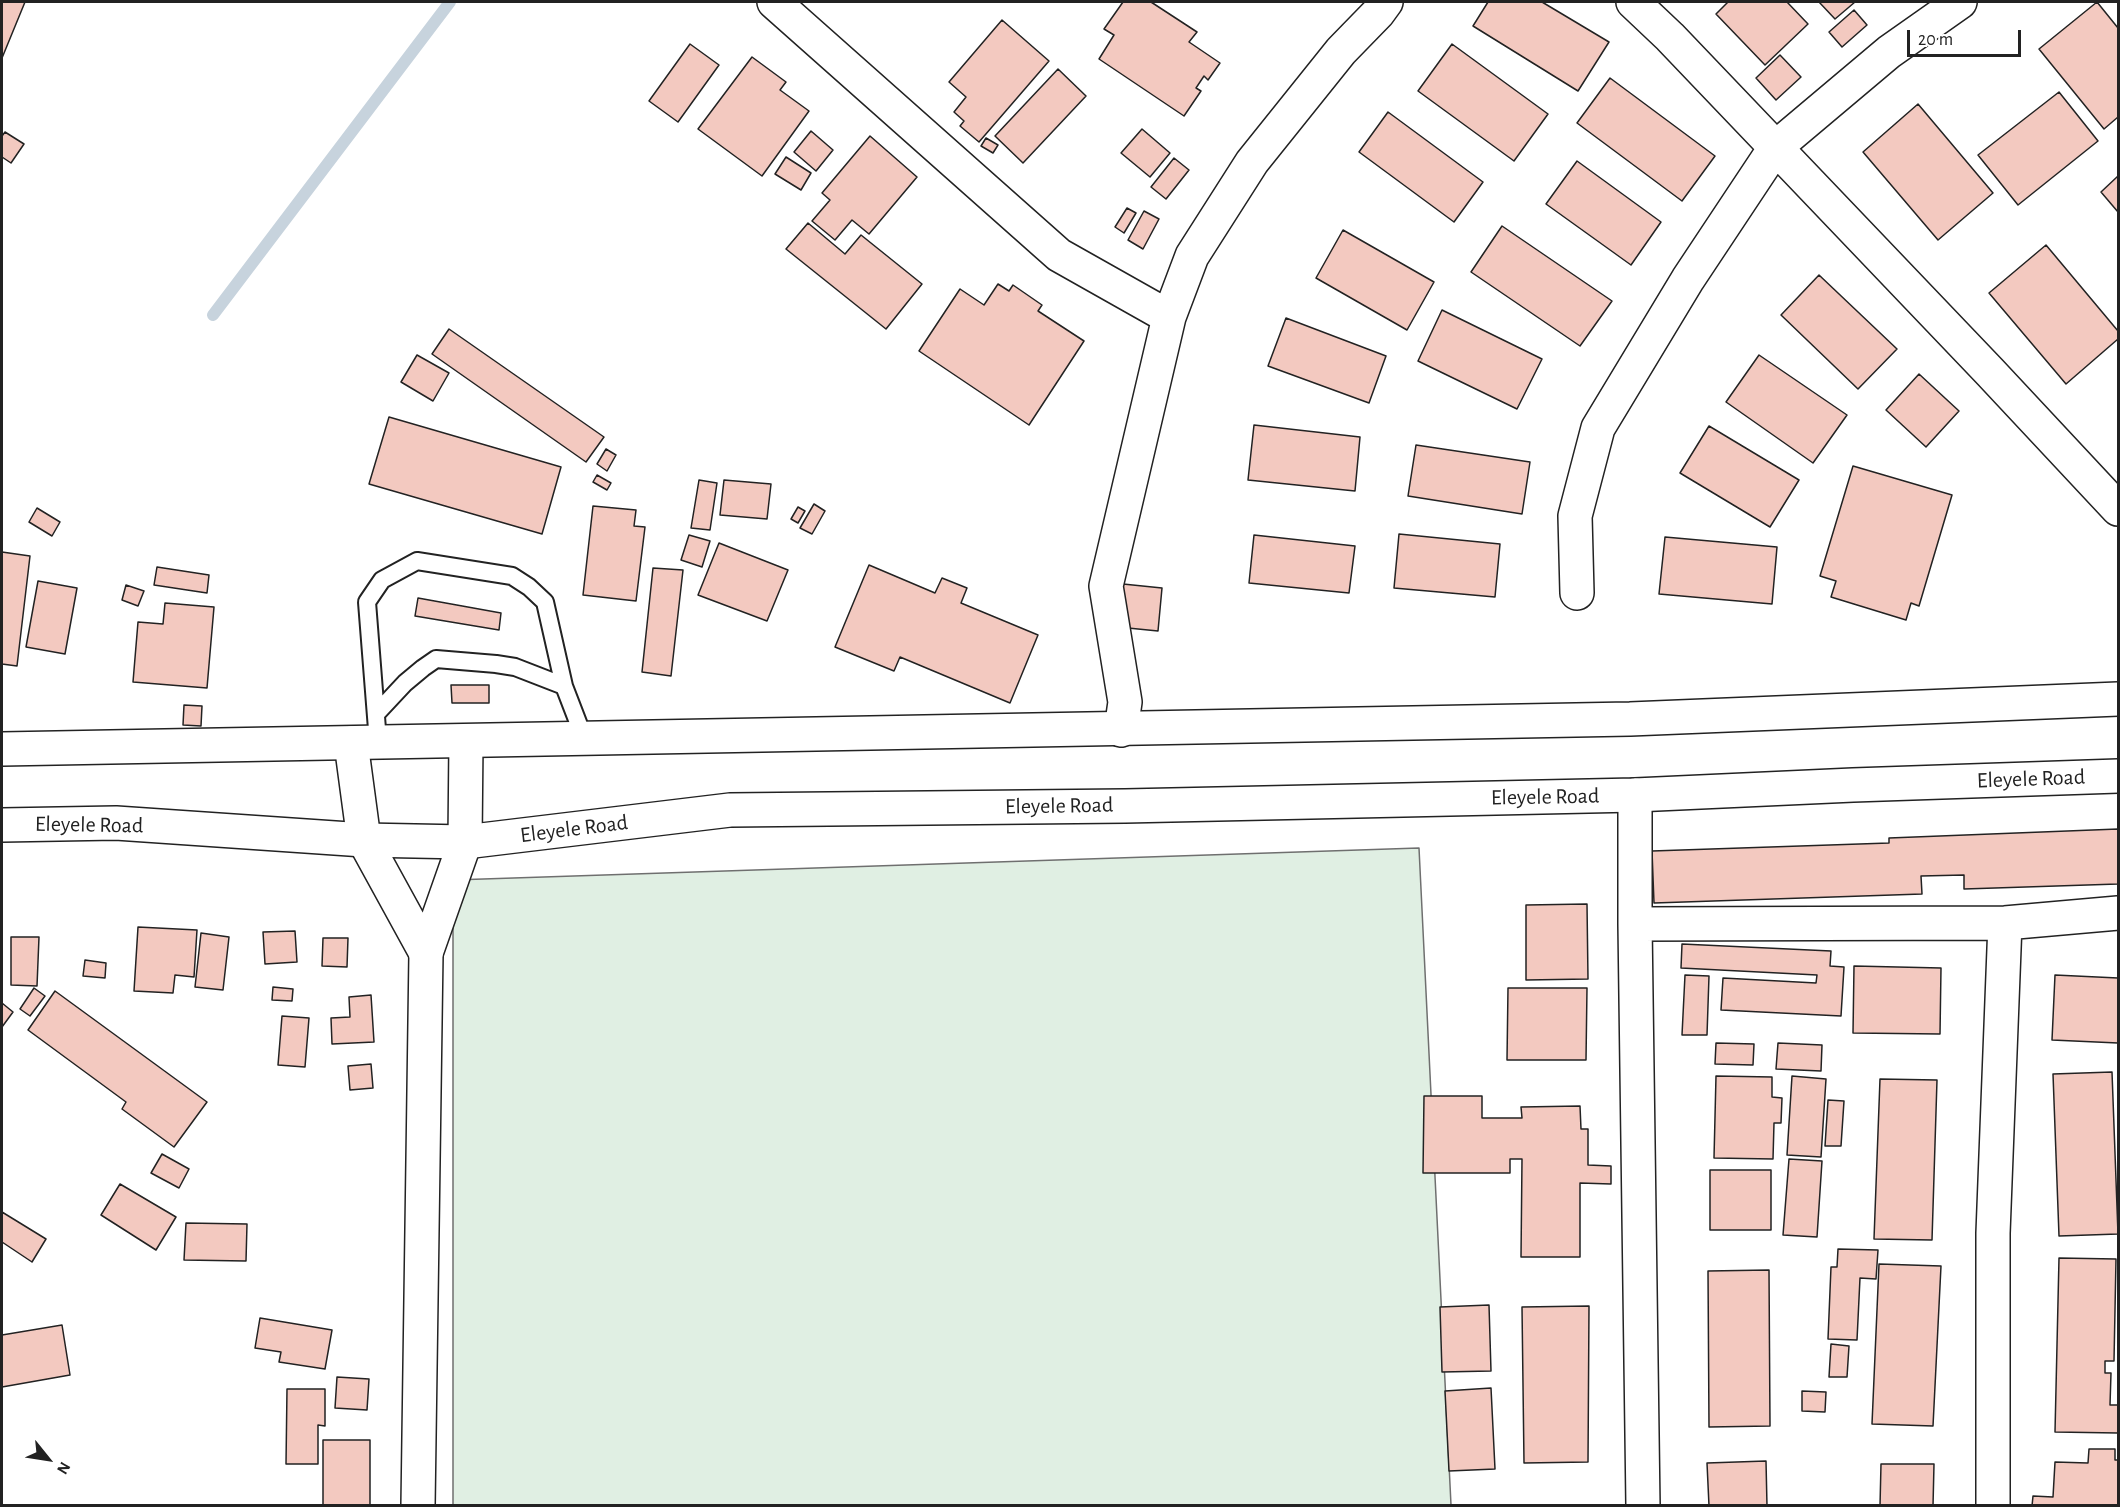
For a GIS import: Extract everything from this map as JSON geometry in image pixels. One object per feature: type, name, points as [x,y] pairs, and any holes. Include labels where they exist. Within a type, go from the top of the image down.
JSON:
[{"type":"street","points":[[774,2],[1059,255],[1169,317]]},
{"type":"street","points":[[1633,2],[1670,37],[1982,363],[2118,509]]},
{"type":"street","points":[[1577,593],[1575,516],[1598,428],[1688,279],[1775,148],[1889,52],[1960,2]]},
{"type":"street","points":[[1121,730],[1125,702],[1106,586],[1169,317],[1192,256],[1252,162],[1377,5]]},
{"type":"street","points":[[2,748],[368,733],[465,741],[726,734],[1121,730],[1630,719],[2118,699]]},
{"type":"street","points":[[368,733],[364,840],[426,953]]},
{"type":"street","points":[[418,1506],[426,953],[465,842],[465,741]]},
{"type":"street","name":"Eleyele Road","points":[[2,825],[116,823],[364,840],[465,842],[730,810],[1125,806],[1635,795],[2118,776]]},
{"type":"street","points":[[1635,795],[1643,1506]]},
{"type":"street","points":[[1635,924],[2005,923],[2118,913]]},
{"type":"street","points":[[1993,1506],[1993,1233],[2005,923]]},
{"type":"lane","points":[[368,733],[367,602],[382,580],[417,561],[512,576],[529,587],[545,602],[564,686],[584,738]]},
{"type":"lane","points":[[368,733],[405,683],[436,659],[515,667],[564,686]]},
{"type":"green space","points":[[1419,848],[1451,1505],[453,1505],[453,880]]},
{"type":"building","points":[[2,2],[25,2],[2,58]]},
{"type":"building","points":[[1123,2],[1151,2],[1197,32],[1189,42],[1220,63],[1208,80],[1204,76],[1196,88],[1201,91],[1184,116],[1099,59],[1114,35],[1104,29]]},
{"type":"building","points":[[1488,2],[1542,2],[1609,42],[1578,91],[1473,26]]},
{"type":"building","points":[[1728,2],[1787,2],[1808,24],[1765,65],[1716,14]]},
{"type":"building","points":[[1819,2],[1855,2],[1835,19]]},
{"type":"building","points":[[2097,2],[2118,28],[2118,117],[2104,129],[2039,49]]},
{"type":"building","points":[[1854,10],[1867,25],[1842,47],[1829,32]]},
{"type":"building","points":[[1002,20],[1049,61],[979,142],[960,126],[964,121],[954,112],[966,97],[949,82]]},
{"type":"building","points":[[690,44],[719,65],[678,122],[649,101]]},
{"type":"building","points":[[1452,44],[1548,114],[1514,161],[1418,91]]},
{"type":"building","points":[[1780,55],[1801,77],[1776,100],[1756,78]]},
{"type":"building","points":[[752,57],[786,82],[780,90],[809,111],[762,176],[698,129]]},
{"type":"building","points":[[1058,69],[1086,96],[1023,163],[995,136]]},
{"type":"building","points":[[1610,78],[1715,156],[1682,201],[1577,123]]},
{"type":"building","points":[[2059,92],[2098,141],[2018,205],[1978,155]]},
{"type":"building","points":[[1918,104],[1993,193],[1938,240],[1863,152]]},
{"type":"building","points":[[1388,112],[1483,182],[1454,222],[1359,152]]},
{"type":"building","points":[[1142,129],[1170,153],[1150,177],[1121,153]]},
{"type":"building","points":[[811,131],[833,150],[816,171],[794,152]]},
{"type":"building","points":[[5,132],[24,144],[11,163],[2,157],[2,136]]},
{"type":"building","points":[[870,136],[917,177],[869,234],[852,220],[835,240],[812,221],[830,200],[822,193]]},
{"type":"building","points":[[986,138],[998,145],[993,153],[981,146]]},
{"type":"building","points":[[786,157],[811,173],[801,190],[775,174]]},
{"type":"building","points":[[1174,158],[1189,170],[1166,199],[1151,187]]},
{"type":"building","points":[[1577,161],[1661,222],[1631,265],[1546,204]]},
{"type":"building","points":[[2118,176],[2118,212],[2101,192]]},
{"type":"building","points":[[1127,208],[1136,213],[1124,233],[1115,227]]},
{"type":"building","points":[[1144,211],[1159,219],[1143,249],[1128,240]]},
{"type":"building","points":[[808,223],[845,254],[861,235],[922,284],[886,329],[786,249]]},
{"type":"building","points":[[1502,226],[1612,301],[1580,346],[1471,272]]},
{"type":"building","points":[[1343,230],[1434,282],[1407,330],[1316,278]]},
{"type":"building","points":[[2046,245],[2118,331],[2118,339],[2066,384],[1989,293]]},
{"type":"building","points":[[1819,275],[1897,349],[1858,389],[1781,315]]},
{"type":"building","points":[[998,284],[1009,291],[1013,285],[1042,305],[1038,311],[1084,341],[1029,425],[919,351],[960,289],[984,305]]},
{"type":"building","points":[[1442,310],[1542,359],[1517,409],[1418,361]]},
{"type":"building","points":[[1286,318],[1386,356],[1369,403],[1268,366]]},
{"type":"building","points":[[449,329],[604,437],[586,462],[432,354]]},
{"type":"building","points":[[417,355],[449,373],[433,401],[401,382]]},
{"type":"building","points":[[1759,355],[1847,415],[1813,463],[1726,402]]},
{"type":"building","points":[[1919,374],[1959,411],[1926,447],[1886,410]]},
{"type":"building","points":[[389,417],[561,467],[542,534],[369,484]]},
{"type":"building","points":[[1254,425],[1360,437],[1355,491],[1248,480]]},
{"type":"building","points":[[1709,426],[1799,480],[1770,527],[1680,473]]},
{"type":"building","points":[[1416,445],[1530,462],[1522,514],[1408,496]]},
{"type":"building","points":[[606,449],[616,455],[607,471],[597,464]]},
{"type":"building","points":[[1853,466],[1952,495],[1919,606],[1911,603],[1906,620],[1831,597],[1836,581],[1820,576]]},
{"type":"building","points":[[597,475],[611,483],[607,490],[593,482]]},
{"type":"building","points":[[699,480],[717,483],[710,530],[691,528]]},
{"type":"building","points":[[724,480],[771,484],[767,519],[720,515]]},
{"type":"building","points":[[814,504],[825,511],[812,534],[800,528]]},
{"type":"building","points":[[593,506],[636,510],[634,526],[645,527],[636,601],[583,595]]},
{"type":"building","points":[[798,507],[805,511],[798,523],[791,519]]},
{"type":"building","points":[[37,508],[60,522],[52,536],[29,522]]},
{"type":"building","points":[[1399,534],[1500,544],[1495,597],[1394,588]]},
{"type":"building","points":[[689,535],[710,541],[702,567],[681,560]]},
{"type":"building","points":[[1254,535],[1355,546],[1349,593],[1249,583]]},
{"type":"building","points":[[1665,537],[1777,547],[1772,604],[1659,594]]},
{"type":"building","points":[[719,543],[788,570],[767,621],[698,595]]},
{"type":"building","points":[[2,552],[30,556],[17,666],[2,664]]},
{"type":"building","points":[[869,565],[935,593],[942,578],[967,588],[961,603],[1038,635],[1010,703],[900,657],[894,671],[835,647]]},
{"type":"building","points":[[157,567],[209,575],[207,593],[154,585]]},
{"type":"building","points":[[653,568],[683,570],[671,676],[642,672]]},
{"type":"building","points":[[38,581],[77,588],[65,654],[26,647]]},
{"type":"building","points":[[1123,584],[1162,588],[1158,631],[1118,627]]},
{"type":"building","points":[[126,585],[144,591],[138,606],[122,600]]},
{"type":"building","points":[[418,598],[501,613],[499,630],[415,616]]},
{"type":"building","points":[[165,603],[214,607],[207,688],[133,682],[138,622],[163,624]]},
{"type":"building","points":[[451,685],[489,685],[489,703],[452,703]]},
{"type":"building","points":[[184,705],[202,706],[201,726],[183,725]]},
{"type":"building","points":[[2118,829],[2118,884],[1964,889],[1964,875],[1921,876],[1922,894],[1654,903],[1652,851],[1889,843],[1889,838]]},
{"type":"building","points":[[1587,904],[1588,979],[1526,980],[1526,905]]},
{"type":"building","points":[[138,927],[197,930],[194,977],[175,975],[173,993],[134,991]]},
{"type":"building","points":[[295,931],[297,962],[265,964],[263,932]]},
{"type":"building","points":[[201,933],[229,937],[223,990],[195,987]]},
{"type":"building","points":[[11,937],[39,937],[37,986],[11,985]]},
{"type":"building","points":[[323,938],[348,938],[347,967],[322,966]]},
{"type":"building","points":[[1682,944],[1831,951],[1830,966],[1844,967],[1841,1016],[1721,1010],[1723,978],[1816,983],[1817,975],[1681,968]]},
{"type":"building","points":[[85,960],[106,963],[105,978],[83,976]]},
{"type":"building","points":[[1854,966],[1941,968],[1940,1034],[1853,1033]]},
{"type":"building","points":[[1685,975],[1709,976],[1707,1035],[1682,1035]]},
{"type":"building","points":[[2055,975],[2118,978],[2118,1043],[2052,1040]]},
{"type":"building","points":[[273,987],[293,989],[292,1001],[272,1000]]},
{"type":"building","points":[[34,988],[45,996],[30,1016],[20,1009]]},
{"type":"building","points":[[1508,988],[1587,988],[1586,1060],[1507,1060]]},
{"type":"building","points":[[55,991],[207,1102],[174,1147],[122,1109],[126,1102],[28,1030]]},
{"type":"building","points":[[371,995],[374,1042],[332,1044],[331,1018],[350,1017],[349,997]]},
{"type":"building","points":[[2,1003],[13,1012],[2,1027]]},
{"type":"building","points":[[282,1016],[309,1018],[305,1067],[278,1065]]},
{"type":"building","points":[[1716,1043],[1754,1044],[1753,1065],[1715,1064]]},
{"type":"building","points":[[1778,1043],[1822,1045],[1821,1071],[1776,1069]]},
{"type":"building","points":[[371,1064],[373,1088],[350,1090],[348,1066]]},
{"type":"building","points":[[2112,1072],[2118,1234],[2059,1236],[2053,1074]]},
{"type":"building","points":[[1716,1076],[1772,1077],[1772,1097],[1782,1098],[1781,1123],[1774,1123],[1773,1159],[1714,1158]]},
{"type":"building","points":[[1792,1076],[1826,1079],[1821,1157],[1787,1155]]},
{"type":"building","points":[[1880,1079],[1937,1080],[1932,1240],[1874,1239]]},
{"type":"building","points":[[1424,1096],[1482,1096],[1482,1118],[1522,1118],[1521,1107],[1580,1106],[1581,1129],[1588,1129],[1588,1165],[1611,1166],[1611,1184],[1580,1183],[1580,1257],[1521,1257],[1522,1159],[1510,1159],[1510,1173],[1423,1173]]},
{"type":"building","points":[[1828,1100],[1844,1101],[1841,1146],[1825,1146]]},
{"type":"building","points":[[162,1154],[189,1169],[179,1188],[151,1173]]},
{"type":"building","points":[[1789,1159],[1822,1161],[1817,1237],[1783,1235]]},
{"type":"building","points":[[1710,1170],[1771,1170],[1771,1230],[1710,1230]]},
{"type":"building","points":[[120,1184],[176,1217],[156,1250],[101,1215]]},
{"type":"building","points":[[2,1212],[46,1239],[32,1262],[2,1242]]},
{"type":"building","points":[[186,1223],[247,1224],[246,1261],[184,1260]]},
{"type":"building","points":[[1838,1249],[1878,1250],[1876,1279],[1860,1278],[1857,1340],[1828,1339],[1831,1267],[1837,1267]]},
{"type":"building","points":[[2059,1258],[2116,1259],[2114,1361],[2105,1361],[2105,1373],[2111,1373],[2110,1405],[2118,1405],[2118,1433],[2055,1432]]},
{"type":"building","points":[[1879,1264],[1941,1266],[1933,1426],[1872,1424]]},
{"type":"building","points":[[1769,1270],[1770,1426],[1709,1427],[1708,1271]]},
{"type":"building","points":[[1489,1305],[1491,1371],[1442,1372],[1440,1307]]},
{"type":"building","points":[[1589,1306],[1588,1462],[1524,1463],[1522,1307]]},
{"type":"building","points":[[260,1318],[332,1330],[325,1369],[279,1362],[281,1352],[255,1348]]},
{"type":"building","points":[[62,1325],[70,1375],[2,1387],[2,1335]]},
{"type":"building","points":[[1831,1344],[1849,1346],[1847,1377],[1829,1377]]},
{"type":"building","points":[[337,1377],[369,1379],[367,1410],[335,1408]]},
{"type":"building","points":[[1491,1388],[1495,1469],[1449,1471],[1445,1391]]},
{"type":"building","points":[[287,1389],[325,1389],[325,1426],[318,1425],[318,1464],[286,1464]]},
{"type":"building","points":[[1802,1391],[1826,1392],[1825,1412],[1802,1411]]},
{"type":"building","points":[[323,1440],[370,1440],[370,1506],[323,1506]]},
{"type":"building","points":[[2089,1449],[2115,1449],[2115,1460],[2118,1460],[2118,1506],[2032,1506],[2033,1496],[2053,1497],[2055,1462],[2088,1463]]},
{"type":"building","points":[[1766,1461],[1767,1506],[1709,1506],[1707,1463]]},
{"type":"building","points":[[1881,1464],[1934,1464],[1933,1506],[1880,1506]]},
{"type":"waterway","points":[[213,315],[450,2]]}]
